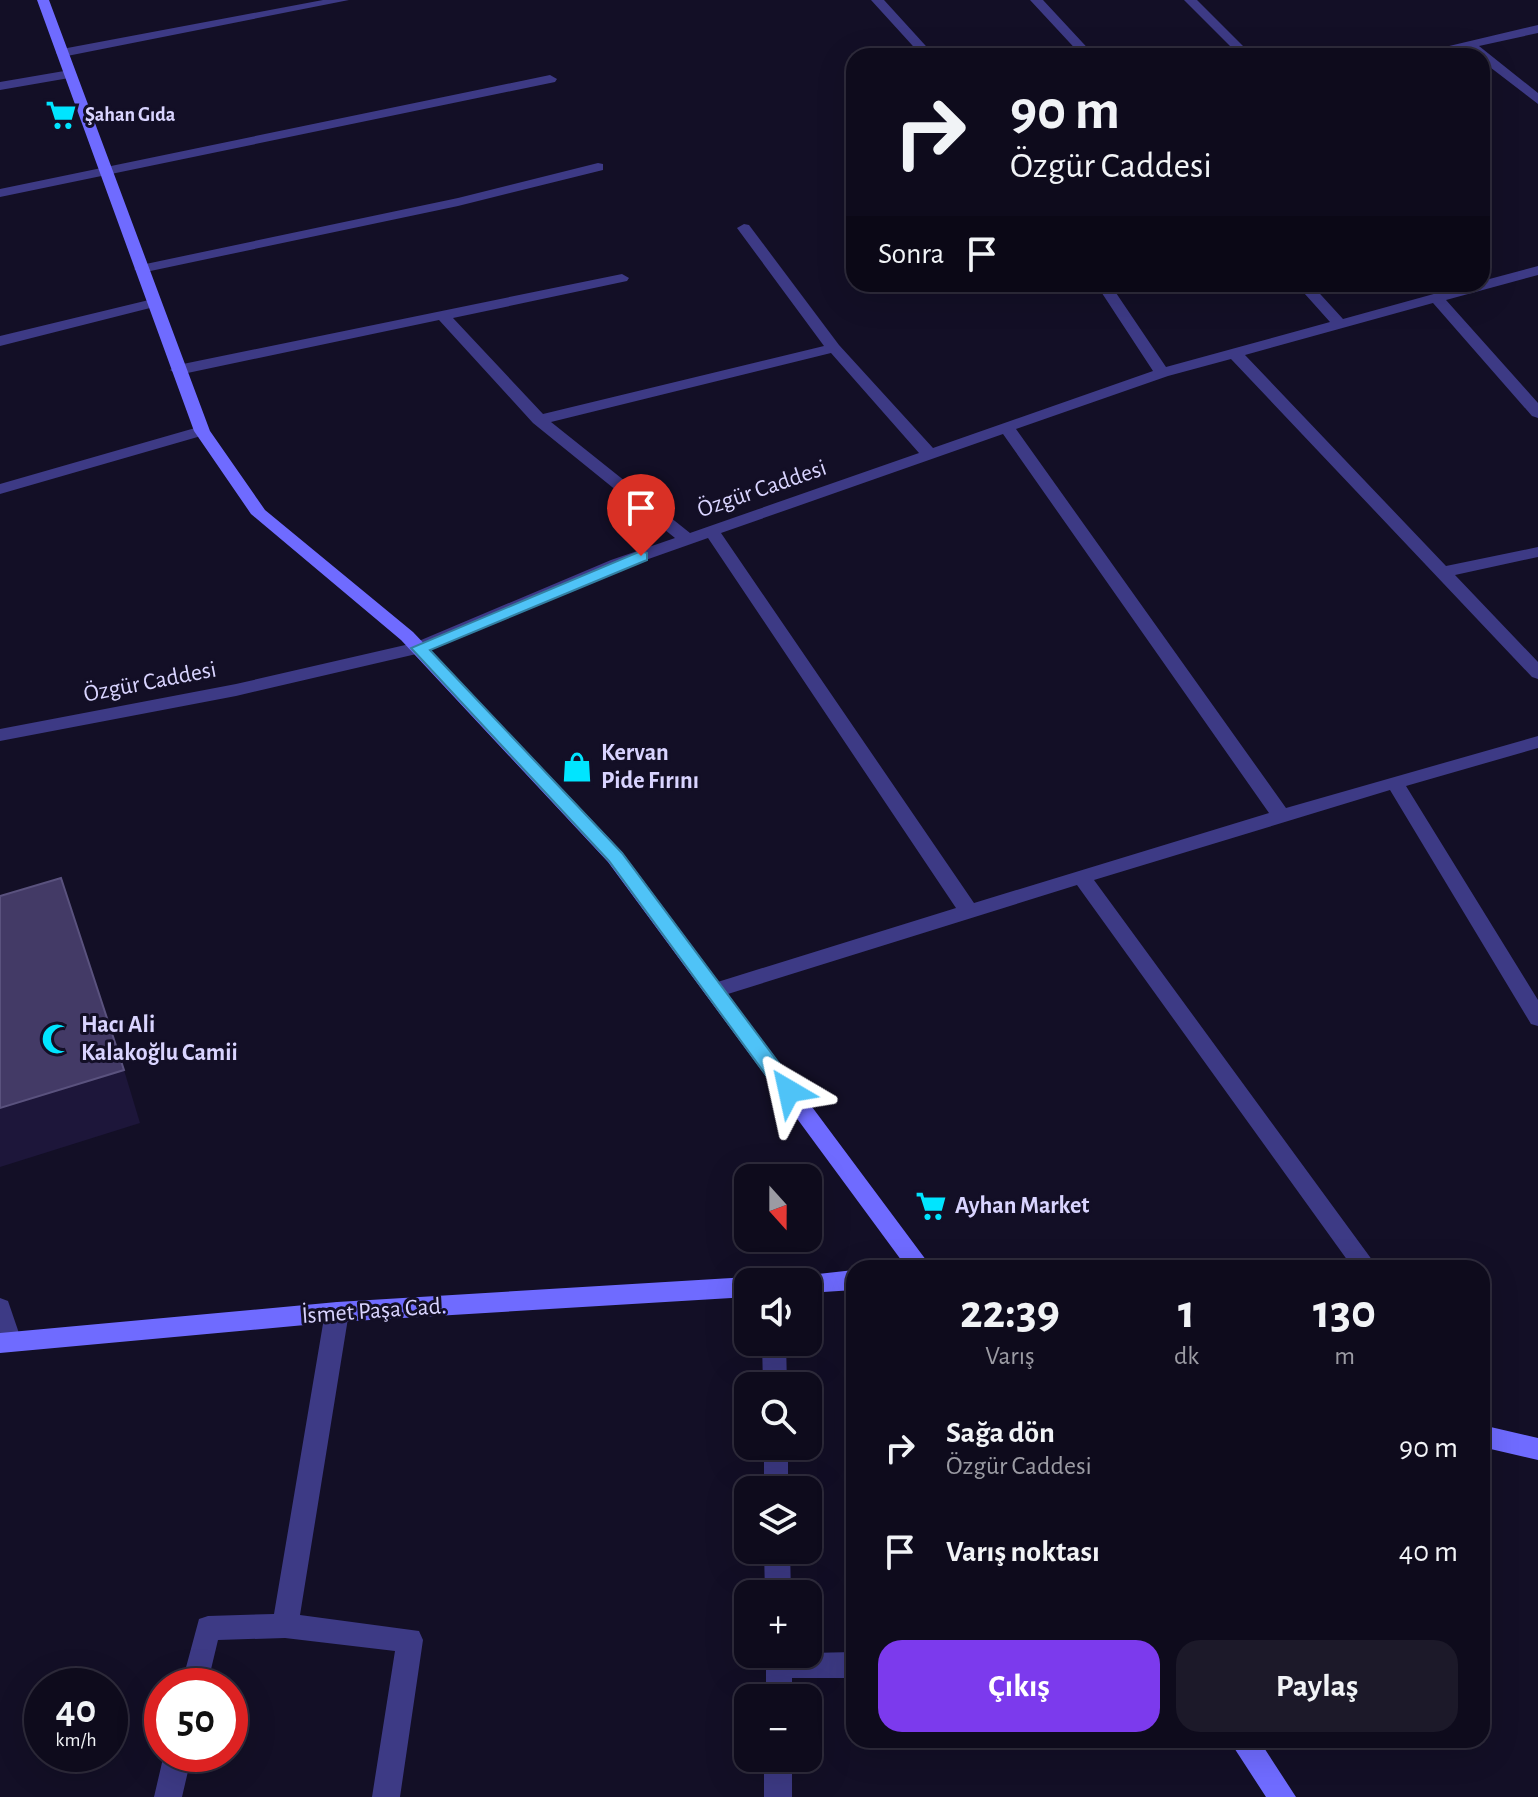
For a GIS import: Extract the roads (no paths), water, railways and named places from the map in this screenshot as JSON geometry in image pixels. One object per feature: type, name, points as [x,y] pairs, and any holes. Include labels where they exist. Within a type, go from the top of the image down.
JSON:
[{"type":"main road","points":[[43,0],[202,431],[259,514],[419,648],[615,857],[914,1260]]},
{"type":"main road","points":[[822,1282],[846,1281]]},
{"type":"main road","name":"İsmet Paşa Cad.","points":[[5,1342],[337,1312],[734,1288]]},
{"type":"main road","points":[[1490,1435],[1538,1449]]},
{"type":"main road","points":[[1248,1748],[1282,1797]]},
{"type":"street","points":[[62,53],[343,0]]},
{"type":"street","points":[[877,0],[922,48]]},
{"type":"street","points":[[1036,0],[1081,48]]},
{"type":"street","points":[[1190,0],[1239,48]]},
{"type":"street","points":[[1459,48],[1538,29]]},
{"type":"street","points":[[1490,61],[1538,100]]},
{"type":"street","points":[[0,86],[70,74]]},
{"type":"street","points":[[0,193],[550,79]]},
{"type":"street","points":[[141,269],[458,202],[598,167]]},
{"type":"street","points":[[744,228],[834,348],[931,456]]},
{"type":"street","name":"Özgür Caddesi","points":[[1490,279],[1538,270]]},
{"type":"street","points":[[178,370],[622,278]]},
{"type":"street","points":[[1108,292],[1162,373]]},
{"type":"street","points":[[1310,292],[1340,324]]},
{"type":"street","name":"Özgür Caddesi","points":[[0,735],[236,690],[419,648],[617,564],[1162,373],[1453,292]]},
{"type":"street","points":[[1436,298],[1538,413]]},
{"type":"street","points":[[0,341],[153,303]]},
{"type":"street","points":[[442,315],[539,420],[688,540]]},
{"type":"street","points":[[539,420],[834,348]]},
{"type":"street","points":[[1235,354],[1538,673]]},
{"type":"street","points":[[1008,429],[1280,814]]},
{"type":"street","points":[[0,489],[202,431]]},
{"type":"street","points":[[712,532],[970,913]]},
{"type":"street","points":[[1443,572],[1538,552]]},
{"type":"street","points":[[715,990],[1083,879],[1280,814],[1538,742]]},
{"type":"street","points":[[1394,781],[1538,1018]]},
{"type":"street","points":[[1083,879],[1360,1260]]},
{"type":"street","points":[[0,1308],[5,1342]]},
{"type":"street","points":[[285,1626],[337,1312]]},
{"type":"street","points":[[198,1668],[208,1628],[285,1626],[410,1640],[386,1797]]},
{"type":"street","points":[[822,1663],[846,1664]]},
{"type":"street","points":[[168,1797],[174,1772]]},
{"type":"street","points":[[778,1772],[778,1797]]},
{"type":"place","name":"Şahan Gıda","points":[[61,115]]},
{"type":"place","name":"Kervan Pide Fırını","points":[[577,767]]},
{"type":"place","name":"Hacı Ali Kalakoğlu Camii","points":[[57,1039]]},
{"type":"place","name":"Ayhan Market","points":[[931,1206]]}]
